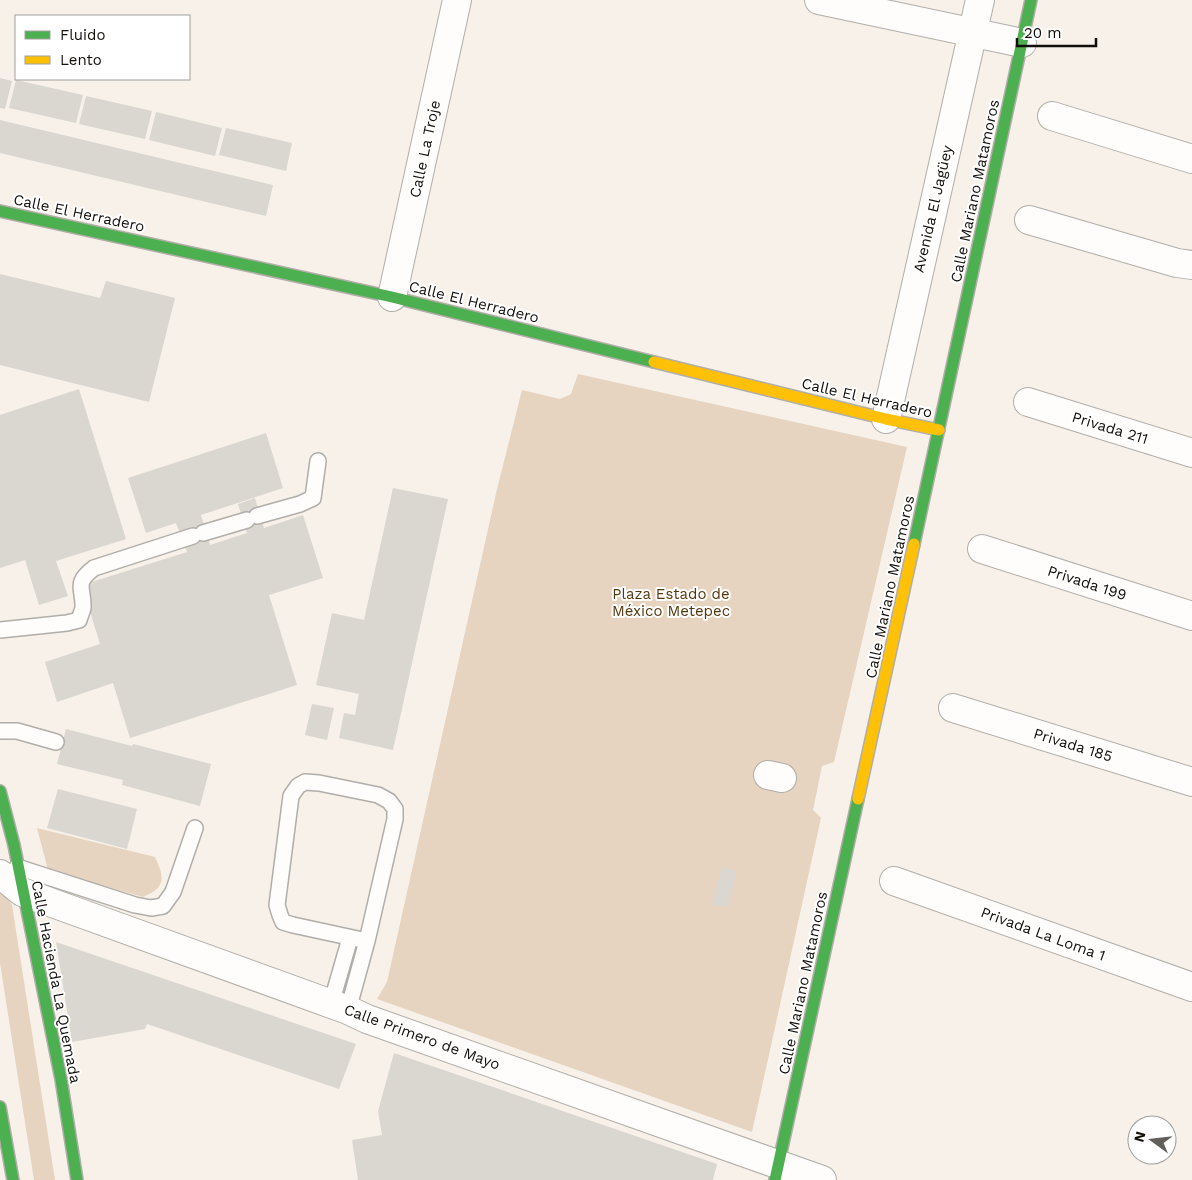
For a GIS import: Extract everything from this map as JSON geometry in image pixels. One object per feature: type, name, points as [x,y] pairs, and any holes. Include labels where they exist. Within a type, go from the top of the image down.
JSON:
[{"type":"street","name":"Calle La Troje","points":[[392,297],[457,0]]},
{"type":"street","points":[[819,0],[1022,43]]},
{"type":"street","name":"Avenida El Jagüey","points":[[886,419],[980,0]]},
{"type":"street","name":"Calle Mariano Matamoros","points":[[776,1172],[940,430],[1032,0]]},
{"type":"street","points":[[1052,116],[1192,158]]},
{"type":"street","name":"Calle El Herradero","points":[[0,211],[392,297],[886,419],[940,430]]},
{"type":"street","points":[[1029,220],[1177,263],[1192,265]]},
{"type":"street","name":"Privada 211","points":[[1028,402],[1192,453]]},
{"type":"street","name":"Privada 199","points":[[982,549],[1192,616]]},
{"type":"street","name":"Privada 185","points":[[953,708],[1192,782]]},
{"type":"street","name":"Calle Hacienda La Quemada","points":[[0,791],[14,845],[13,878],[61,1079],[77,1180]]},
{"type":"street","name":"Calle Primero de Mayo","points":[[13,878],[368,1019],[776,1172],[822,1180]]},
{"type":"street","name":"Privada La Loma 1","points":[[894,881],[1192,987]]},
{"type":"street","points":[[0,1107],[13,1180]]},
{"type":"lane","points":[[0,630],[79,620],[83,609],[80,584],[86,574],[94,568],[198,534],[300,504],[312,498],[318,461]]},
{"type":"lane","points":[[0,731],[17,731],[56,742]]},
{"type":"lane","points":[[340,1007],[367,942],[395,819],[395,809],[390,801],[378,795],[305,782],[298,786],[291,796],[277,905],[280,915],[283,922],[367,942]]},
{"type":"lane","points":[[13,878],[151,908],[163,906],[173,892],[195,828]]},
{"type":"lane","points":[[340,1007],[350,938]]},
{"type":"green space","name":"Plaza Estado de México Metepec","points":[[578,374],[907,447],[834,762],[822,766],[813,810],[821,818],[752,1132],[377,999],[387,982],[497,489],[522,390],[560,399],[571,394]]},
{"type":"green space","points":[[37,828],[155,857],[160,870],[160,885],[143,897],[48,870]]},
{"type":"green space","points":[[0,894],[8,898],[12,905],[55,1180],[34,1180],[0,963]]},
{"type":"building","points":[[0,78],[12,81],[5,109],[0,108]]},
{"type":"building","points":[[16,80],[83,95],[76,123],[9,108]]},
{"type":"building","points":[[86,96],[152,111],[145,139],[79,124]]},
{"type":"building","points":[[156,112],[222,128],[215,156],[149,140]]},
{"type":"building","points":[[0,120],[273,185],[266,216],[0,153]]},
{"type":"building","points":[[226,128],[292,143],[286,171],[219,155]]},
{"type":"building","points":[[0,274],[100,298],[106,281],[175,298],[149,402],[0,365]]},
{"type":"building","points":[[79,389],[126,539],[56,561],[68,596],[39,605],[25,560],[0,568],[0,415]]},
{"type":"building","points":[[266,433],[283,488],[201,515],[210,545],[247,533],[238,504],[255,498],[264,528],[303,515],[323,578],[269,595],[297,685],[130,738],[113,683],[57,702],[45,662],[100,644],[82,585],[187,552],[176,523],[146,533],[128,478]]},
{"type":"building","points":[[393,488],[448,499],[393,750],[339,738],[344,713],[355,715],[359,694],[316,685],[332,613],[364,620]]},
{"type":"building","points":[[312,704],[334,708],[327,740],[305,735]]},
{"type":"building","points":[[66,729],[211,764],[200,806],[122,785],[123,780],[57,764]]},
{"type":"building","points":[[58,789],[137,809],[127,849],[47,828]]},
{"type":"building","points":[[722,867],[737,871],[727,908],[712,904]]},
{"type":"building","points":[[56,942],[356,1044],[339,1089],[147,1024],[145,1029],[72,1042]]},
{"type":"building","points":[[394,1053],[717,1164],[713,1180],[358,1180],[352,1140],[382,1135],[378,1111]]},
{"type":"traffic: fast","points":[[914,544],[1031,0]]},
{"type":"traffic: fast","points":[[0,211],[392,297],[654,362]]},
{"type":"traffic: fast","points":[[0,791],[14,845],[61,1079],[77,1180]]},
{"type":"traffic: fast","points":[[775,1180],[858,799]]},
{"type":"traffic: fast","points":[[0,1107],[13,1180]]},
{"type":"traffic: slow","points":[[654,362],[886,419],[939,430]]},
{"type":"traffic: slow","points":[[858,799],[914,544]]}]
